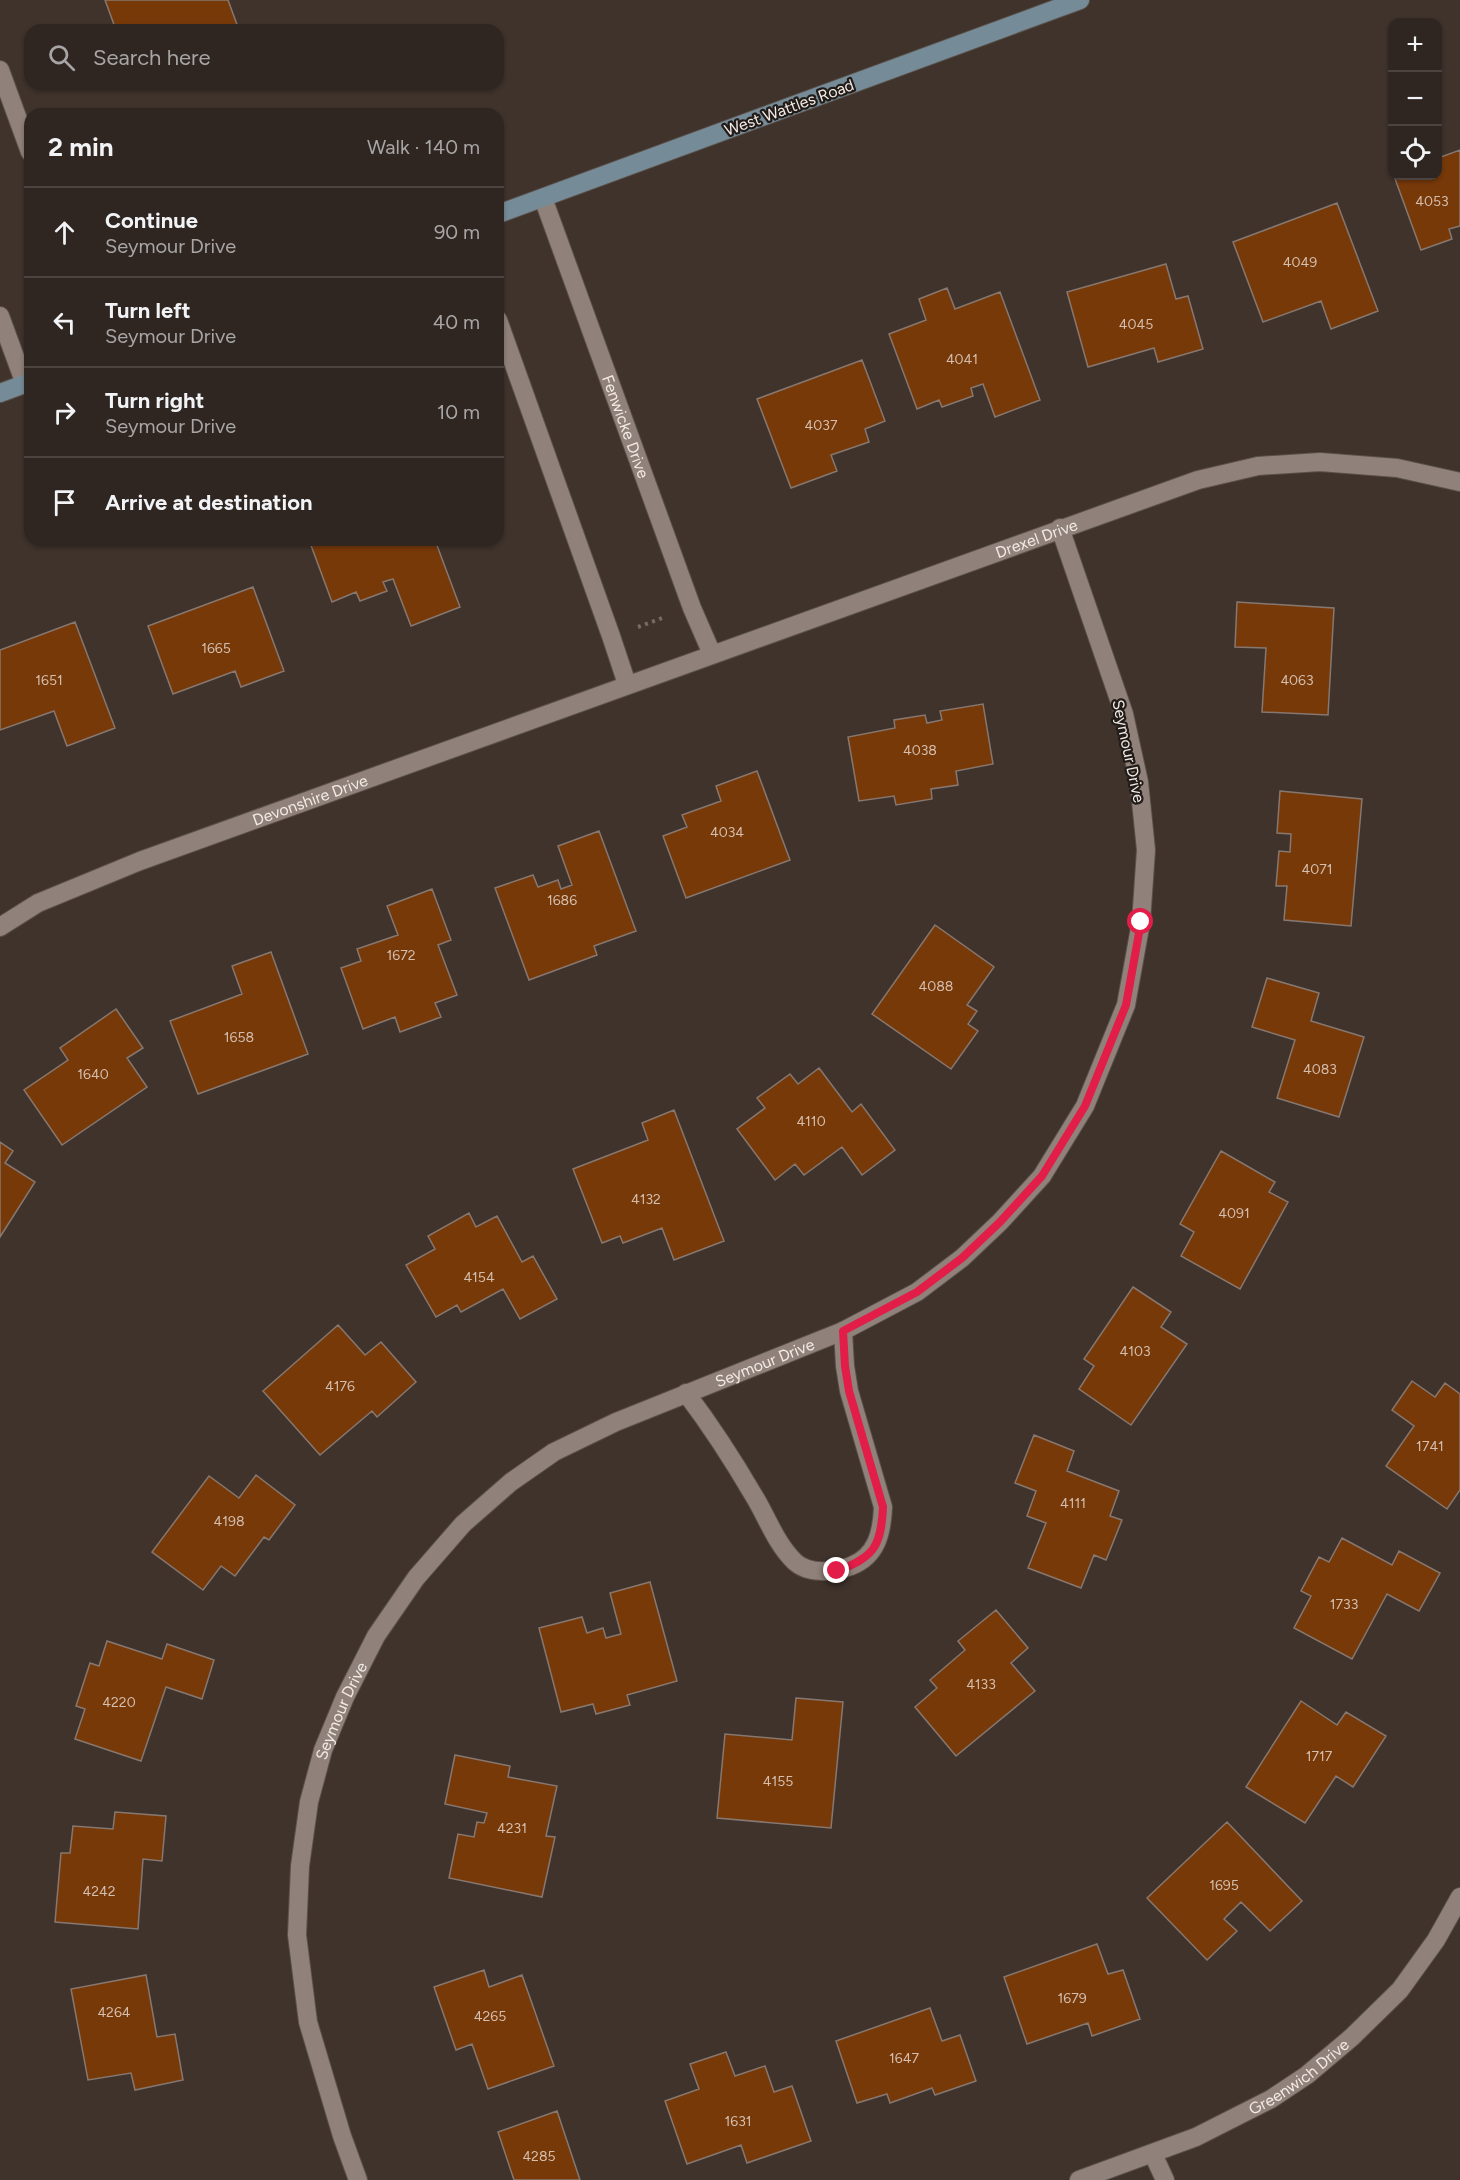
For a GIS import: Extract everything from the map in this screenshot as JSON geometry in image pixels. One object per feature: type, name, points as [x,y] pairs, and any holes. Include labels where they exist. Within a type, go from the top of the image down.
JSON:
[{"type":"street","name":"West Wattles Road","points":[[504,212],[1080,0]]},
{"type":"street","points":[[0,70],[24,136]]},
{"type":"street","name":"Fenwicke Drive","points":[[543,198],[692,608],[712,654]]},
{"type":"street","points":[[0,316],[24,376]]},
{"type":"street","points":[[504,337],[627,684]]},
{"type":"street","points":[[0,393],[24,384]]},
{"type":"street","name":"Drexel Drive","points":[[627,684],[1198,480],[1258,466],[1320,462],[1396,468],[1460,482]]},
{"type":"street","name":"Seymour Drive","points":[[358,2180],[342,2136],[308,2022],[297,1935],[300,1866],[309,1802],[323,1750],[345,1697],[376,1636],[416,1578],[464,1524],[511,1482],[554,1452],[616,1422],[843,1331],[917,1292],[962,1258],[1000,1222],[1042,1176],[1085,1106],[1126,1005],[1141,922],[1146,850],[1139,782],[1124,714],[1060,528]]},
{"type":"street","name":"Devonshire Drive","points":[[0,927],[38,903],[140,861],[627,684]]},
{"type":"street","points":[[686,1393],[720,1438],[777,1539],[796,1563],[813,1570],[837,1571],[861,1562],[877,1545],[883,1507],[849,1391],[843,1331]]},
{"type":"street","name":"Greenwich Drive","points":[[1079,2180],[1196,2137],[1271,2099],[1307,2075],[1352,2037],[1400,1990],[1436,1940],[1460,1897]]},
{"type":"street","points":[[1153,2154],[1165,2180]]},
{"type":"path","points":[[634,629],[669,616]]},
{"type":"building","points":[[105,0],[228,0],[237,24],[114,24]]},
{"type":"building","points":[[1460,150],[1460,226],[1449,229],[1452,239],[1421,250],[1395,180],[1442,180],[1442,157]]},
{"type":"building","points":[[1337,203],[1378,311],[1331,329],[1321,301],[1263,322],[1233,242]]},
{"type":"building","points":[[1166,264],[1176,299],[1188,296],[1203,349],[1158,362],[1154,348],[1088,367],[1067,292]]},
{"type":"building","points":[[947,288],[955,309],[1000,292],[1040,400],[995,417],[983,384],[971,388],[973,396],[942,407],[939,400],[917,409],[889,334],[926,320],[919,299]]},
{"type":"building","points":[[862,360],[885,421],[865,429],[869,442],[831,455],[837,471],[791,488],[757,399]]},
{"type":"building","points":[[311,546],[437,546],[460,607],[411,626],[393,579],[383,582],[387,591],[360,601],[356,592],[332,602]]},
{"type":"building","points":[[253,587],[284,671],[241,687],[235,671],[173,694],[148,626]]},
{"type":"building","points":[[1237,602],[1334,608],[1328,715],[1262,712],[1266,648],[1235,647]]},
{"type":"building","points":[[75,622],[115,728],[67,746],[54,711],[0,730],[0,650]]},
{"type":"building","points":[[983,704],[993,764],[956,771],[958,785],[931,789],[932,799],[896,805],[894,796],[859,801],[848,737],[895,728],[894,720],[925,715],[927,723],[942,720],[940,711]]},
{"type":"building","points":[[757,771],[790,860],[686,898],[663,836],[687,827],[682,815],[721,801],[716,786]]},
{"type":"building","points":[[1280,791],[1362,799],[1351,926],[1284,920],[1287,886],[1276,886],[1279,851],[1290,852],[1291,834],[1277,833]]},
{"type":"building","points":[[599,831],[636,931],[594,946],[597,955],[529,980],[495,888],[533,875],[538,887],[558,880],[561,889],[572,885],[558,846]]},
{"type":"building","points":[[432,889],[451,940],[438,945],[457,995],[435,1003],[441,1017],[400,1032],[395,1017],[363,1029],[341,968],[361,961],[357,949],[398,935],[387,906]]},
{"type":"building","points":[[935,925],[994,967],[967,1005],[977,1011],[968,1024],[978,1031],[951,1069],[872,1014]]},
{"type":"building","points":[[271,952],[308,1054],[198,1094],[170,1021],[242,994],[232,966]]},
{"type":"building","points":[[1267,978],[1319,993],[1311,1021],[1364,1037],[1339,1117],[1277,1098],[1295,1040],[1252,1027]]},
{"type":"building","points":[[116,1009],[143,1048],[127,1058],[147,1087],[62,1145],[24,1090],[68,1060],[60,1048]]},
{"type":"building","points":[[819,1068],[852,1112],[861,1104],[895,1150],[862,1175],[842,1147],[804,1175],[795,1164],[775,1180],[737,1129],[765,1108],[757,1098],[790,1074],[798,1084]]},
{"type":"building","points":[[674,1110],[724,1241],[674,1260],[662,1228],[623,1243],[620,1236],[602,1243],[573,1169],[648,1140],[642,1123]]},
{"type":"building","points":[[0,1142],[13,1151],[5,1163],[35,1182],[0,1237]]},
{"type":"building","points":[[1221,1151],[1275,1182],[1269,1192],[1288,1202],[1240,1289],[1181,1256],[1194,1232],[1180,1224]]},
{"type":"building","points":[[469,1213],[476,1227],[497,1216],[522,1262],[533,1256],[557,1299],[520,1319],[503,1289],[461,1312],[457,1305],[436,1317],[406,1265],[435,1249],[428,1236]]},
{"type":"building","points":[[1133,1287],[1171,1312],[1161,1327],[1187,1344],[1131,1425],[1079,1389],[1094,1366],[1084,1359]]},
{"type":"building","points":[[338,1325],[365,1355],[381,1342],[416,1382],[377,1417],[372,1411],[320,1455],[263,1391]]},
{"type":"building","points":[[1412,1381],[1435,1397],[1445,1383],[1460,1394],[1460,1490],[1447,1509],[1386,1466],[1414,1426],[1392,1410]]},
{"type":"building","points":[[1034,1435],[1074,1451],[1067,1471],[1119,1491],[1110,1516],[1122,1520],[1106,1560],[1094,1555],[1081,1588],[1028,1568],[1046,1523],[1027,1516],[1036,1491],[1015,1483]]},
{"type":"building","points":[[256,1475],[295,1505],[269,1540],[264,1537],[235,1576],[221,1566],[203,1590],[152,1552],[209,1476],[239,1498]]},
{"type":"building","points":[[1342,1538],[1392,1565],[1399,1551],[1440,1573],[1419,1611],[1387,1594],[1352,1659],[1294,1628],[1311,1596],[1301,1591],[1319,1557],[1329,1562]]},
{"type":"building","points":[[650,1582],[677,1681],[627,1695],[630,1705],[596,1714],[593,1704],[561,1712],[539,1628],[582,1617],[587,1633],[603,1628],[606,1638],[621,1634],[610,1593]]},
{"type":"building","points":[[996,1610],[1028,1648],[1011,1663],[1035,1691],[956,1756],[915,1707],[937,1688],[930,1680],[965,1650],[958,1641]]},
{"type":"building","points":[[107,1641],[162,1659],[167,1644],[214,1660],[202,1699],[166,1687],[141,1761],[75,1739],[85,1709],[76,1706],[90,1663],[99,1666]]},
{"type":"building","points":[[796,1698],[843,1702],[831,1828],[717,1818],[725,1734],[792,1740]]},
{"type":"building","points":[[1301,1701],[1337,1725],[1346,1712],[1386,1736],[1353,1787],[1336,1776],[1305,1823],[1246,1787]]},
{"type":"building","points":[[455,1755],[510,1766],[508,1777],[557,1786],[546,1836],[555,1837],[542,1897],[449,1878],[458,1834],[474,1837],[477,1822],[484,1823],[487,1813],[445,1804]]},
{"type":"building","points":[[115,1812],[166,1816],[162,1861],[143,1859],[138,1929],[55,1922],[61,1853],[70,1853],[73,1826],[113,1829]]},
{"type":"building","points":[[1227,1822],[1302,1901],[1270,1931],[1241,1902],[1224,1919],[1237,1931],[1207,1960],[1147,1898]]},
{"type":"building","points":[[1097,1944],[1108,1974],[1123,1970],[1140,2019],[1092,2036],[1088,2023],[1027,2044],[1004,1977]]},
{"type":"building","points":[[484,1970],[489,1987],[522,1975],[554,2066],[488,2089],[472,2044],[456,2050],[434,1987]]},
{"type":"building","points":[[146,1975],[157,2037],[175,2034],[183,2080],[135,2090],[131,2073],[88,2080],[71,1989]]},
{"type":"building","points":[[930,2008],[942,2041],[960,2035],[976,2081],[935,2095],[932,2088],[890,2103],[887,2094],[857,2103],[836,2041]]},
{"type":"building","points":[[726,2052],[735,2076],[765,2066],[774,2092],[792,2086],[811,2141],[747,2163],[741,2145],[687,2164],[665,2101],[699,2089],[690,2064]]},
{"type":"building","points":[[557,2111],[580,2180],[514,2180],[498,2132]]},
{"type":"route","points":[[837,1571],[861,1562],[877,1545],[883,1507],[849,1391],[843,1331],[917,1292],[962,1258],[1000,1222],[1042,1176],[1085,1106],[1126,1005],[1141,922]]}]
